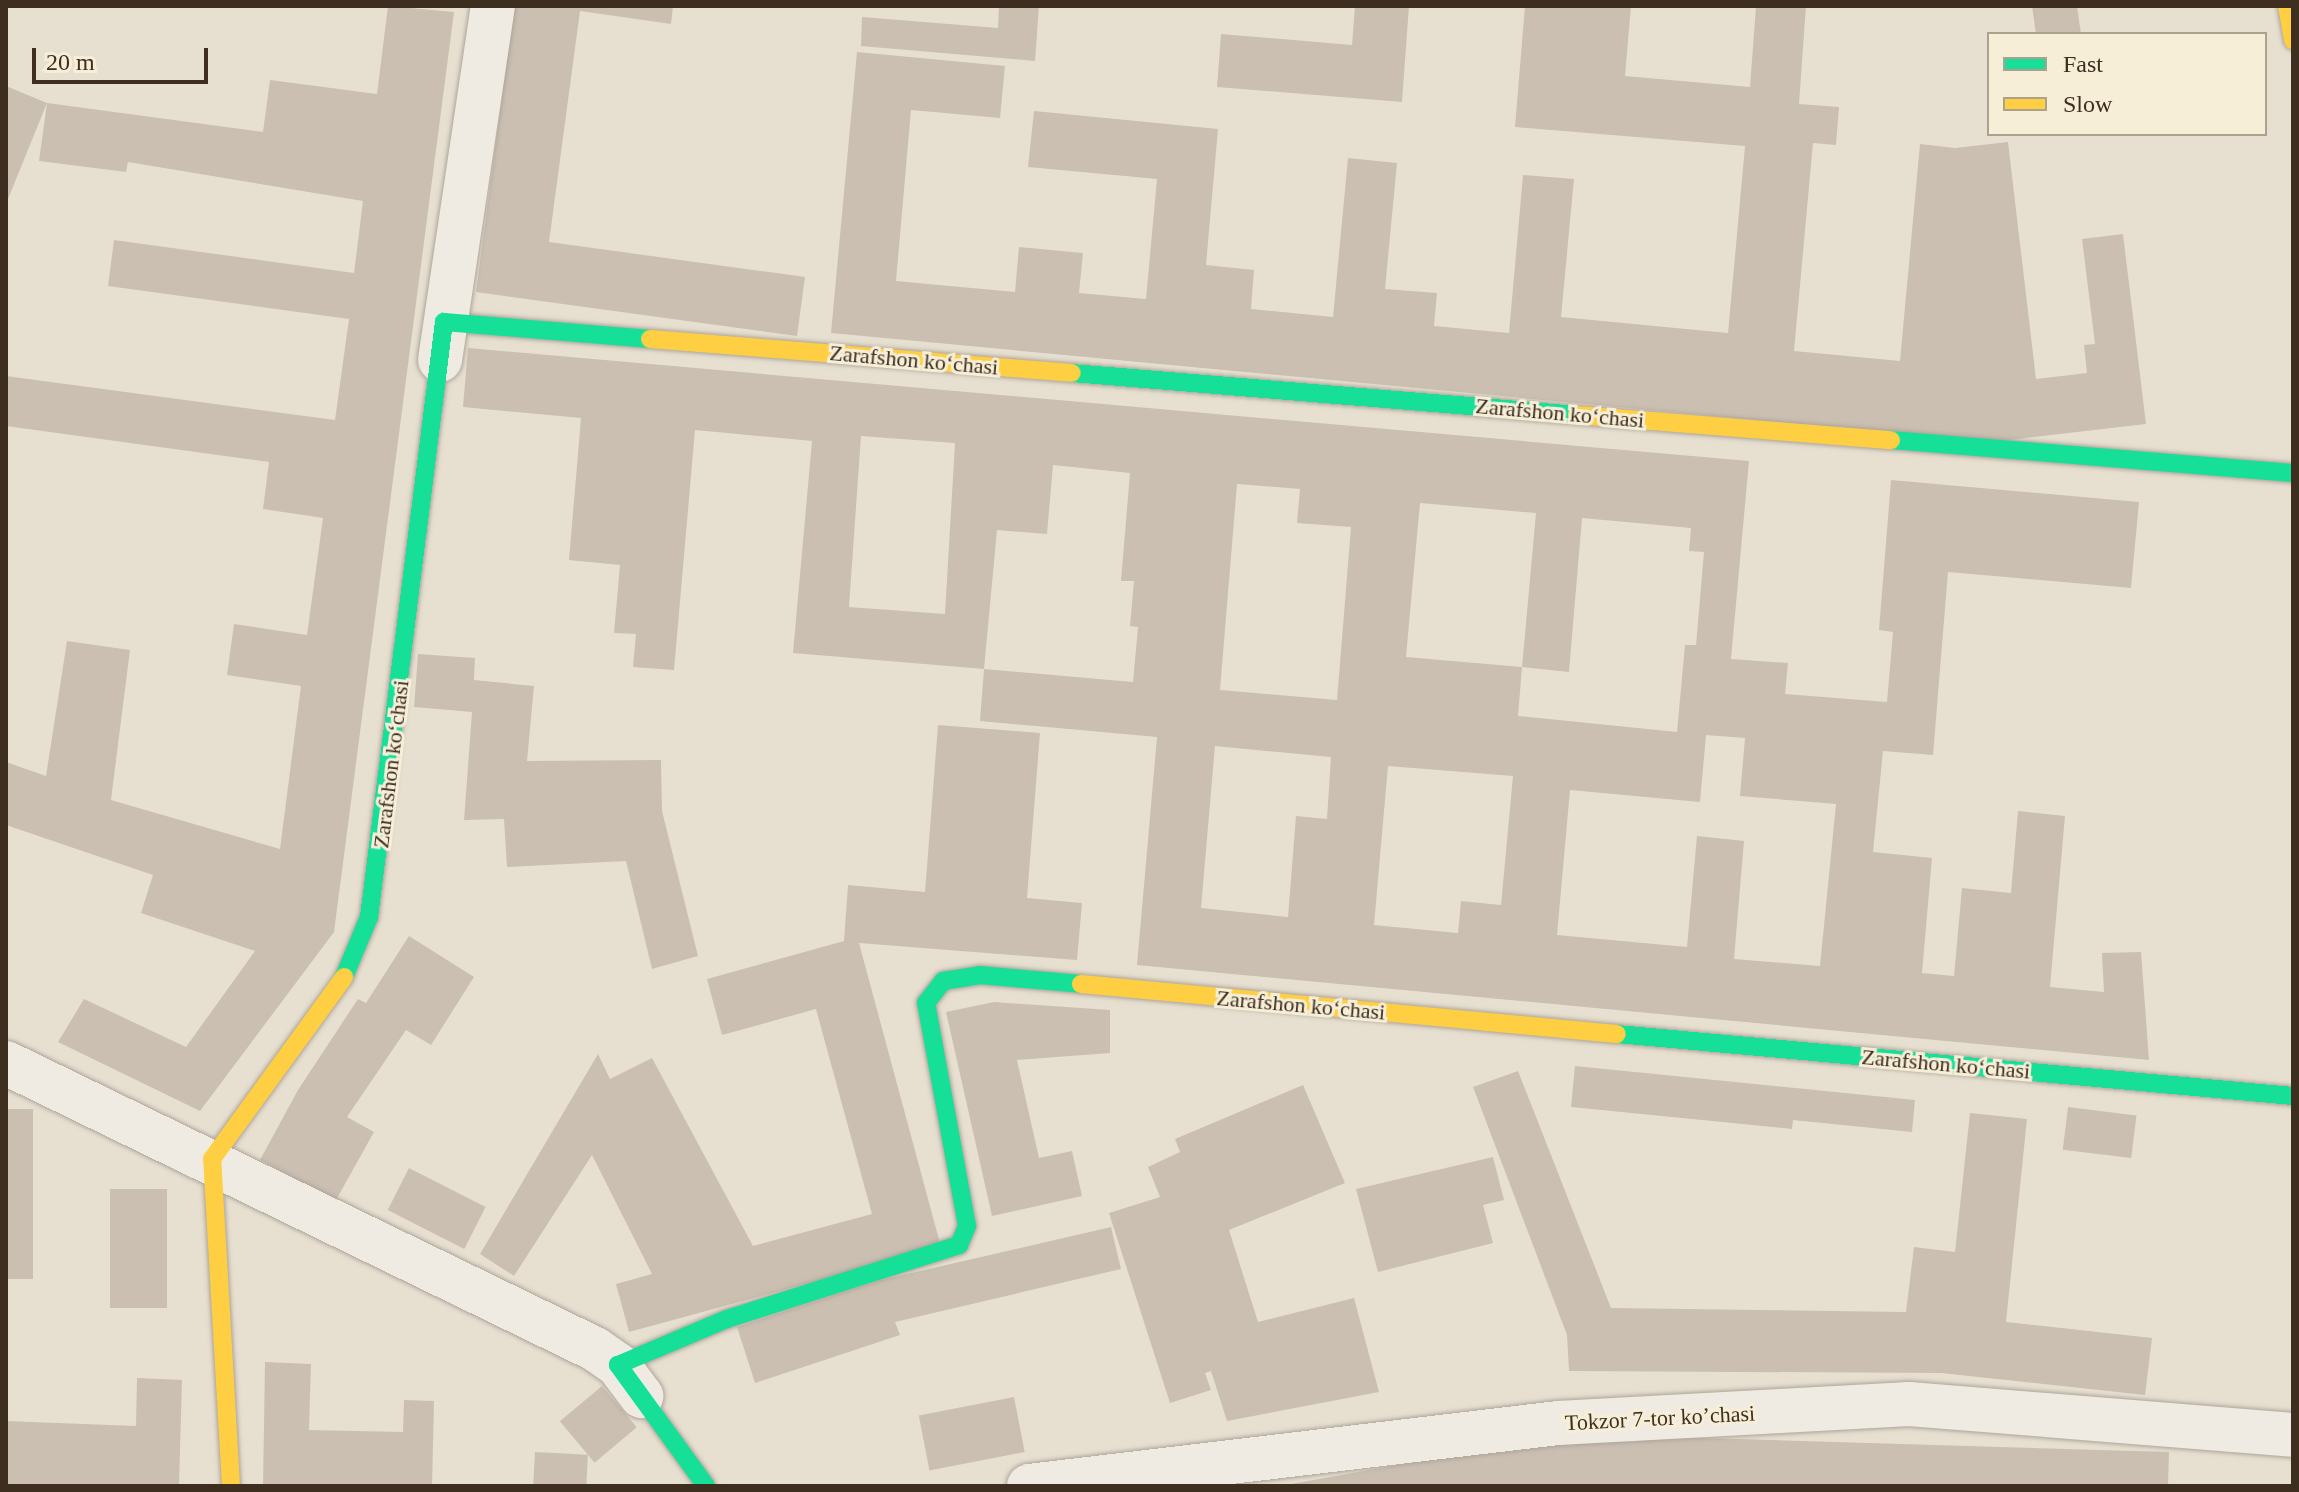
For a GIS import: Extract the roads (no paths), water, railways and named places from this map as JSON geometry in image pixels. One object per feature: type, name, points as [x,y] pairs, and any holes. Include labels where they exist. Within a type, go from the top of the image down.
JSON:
[{"type":"main road","points":[[2287,6],[2293,40]]},
{"type":"main road","name":"Zarafshon koʻchasi","points":[[444,322],[2293,473]]},
{"type":"main road","name":"Zarafshon koʻchasi","points":[[618,1365],[727,1319],[959,1245],[967,1226],[926,1003],[943,981],[979,975],[2293,1096]]},
{"type":"street","name":"Zarafshon koʻchasi","points":[[212,1159],[342,982],[369,917],[444,322],[493,6]]},
{"type":"street","points":[[6,1063],[212,1159],[595,1349],[618,1365],[706,1486]]},
{"type":"street","points":[[212,1159],[231,1486]]},
{"type":"street","name":"Tokzor 7-tor koʼchasi","points":[[1029,1486],[1558,1423],[1909,1404],[2293,1435]]}]
